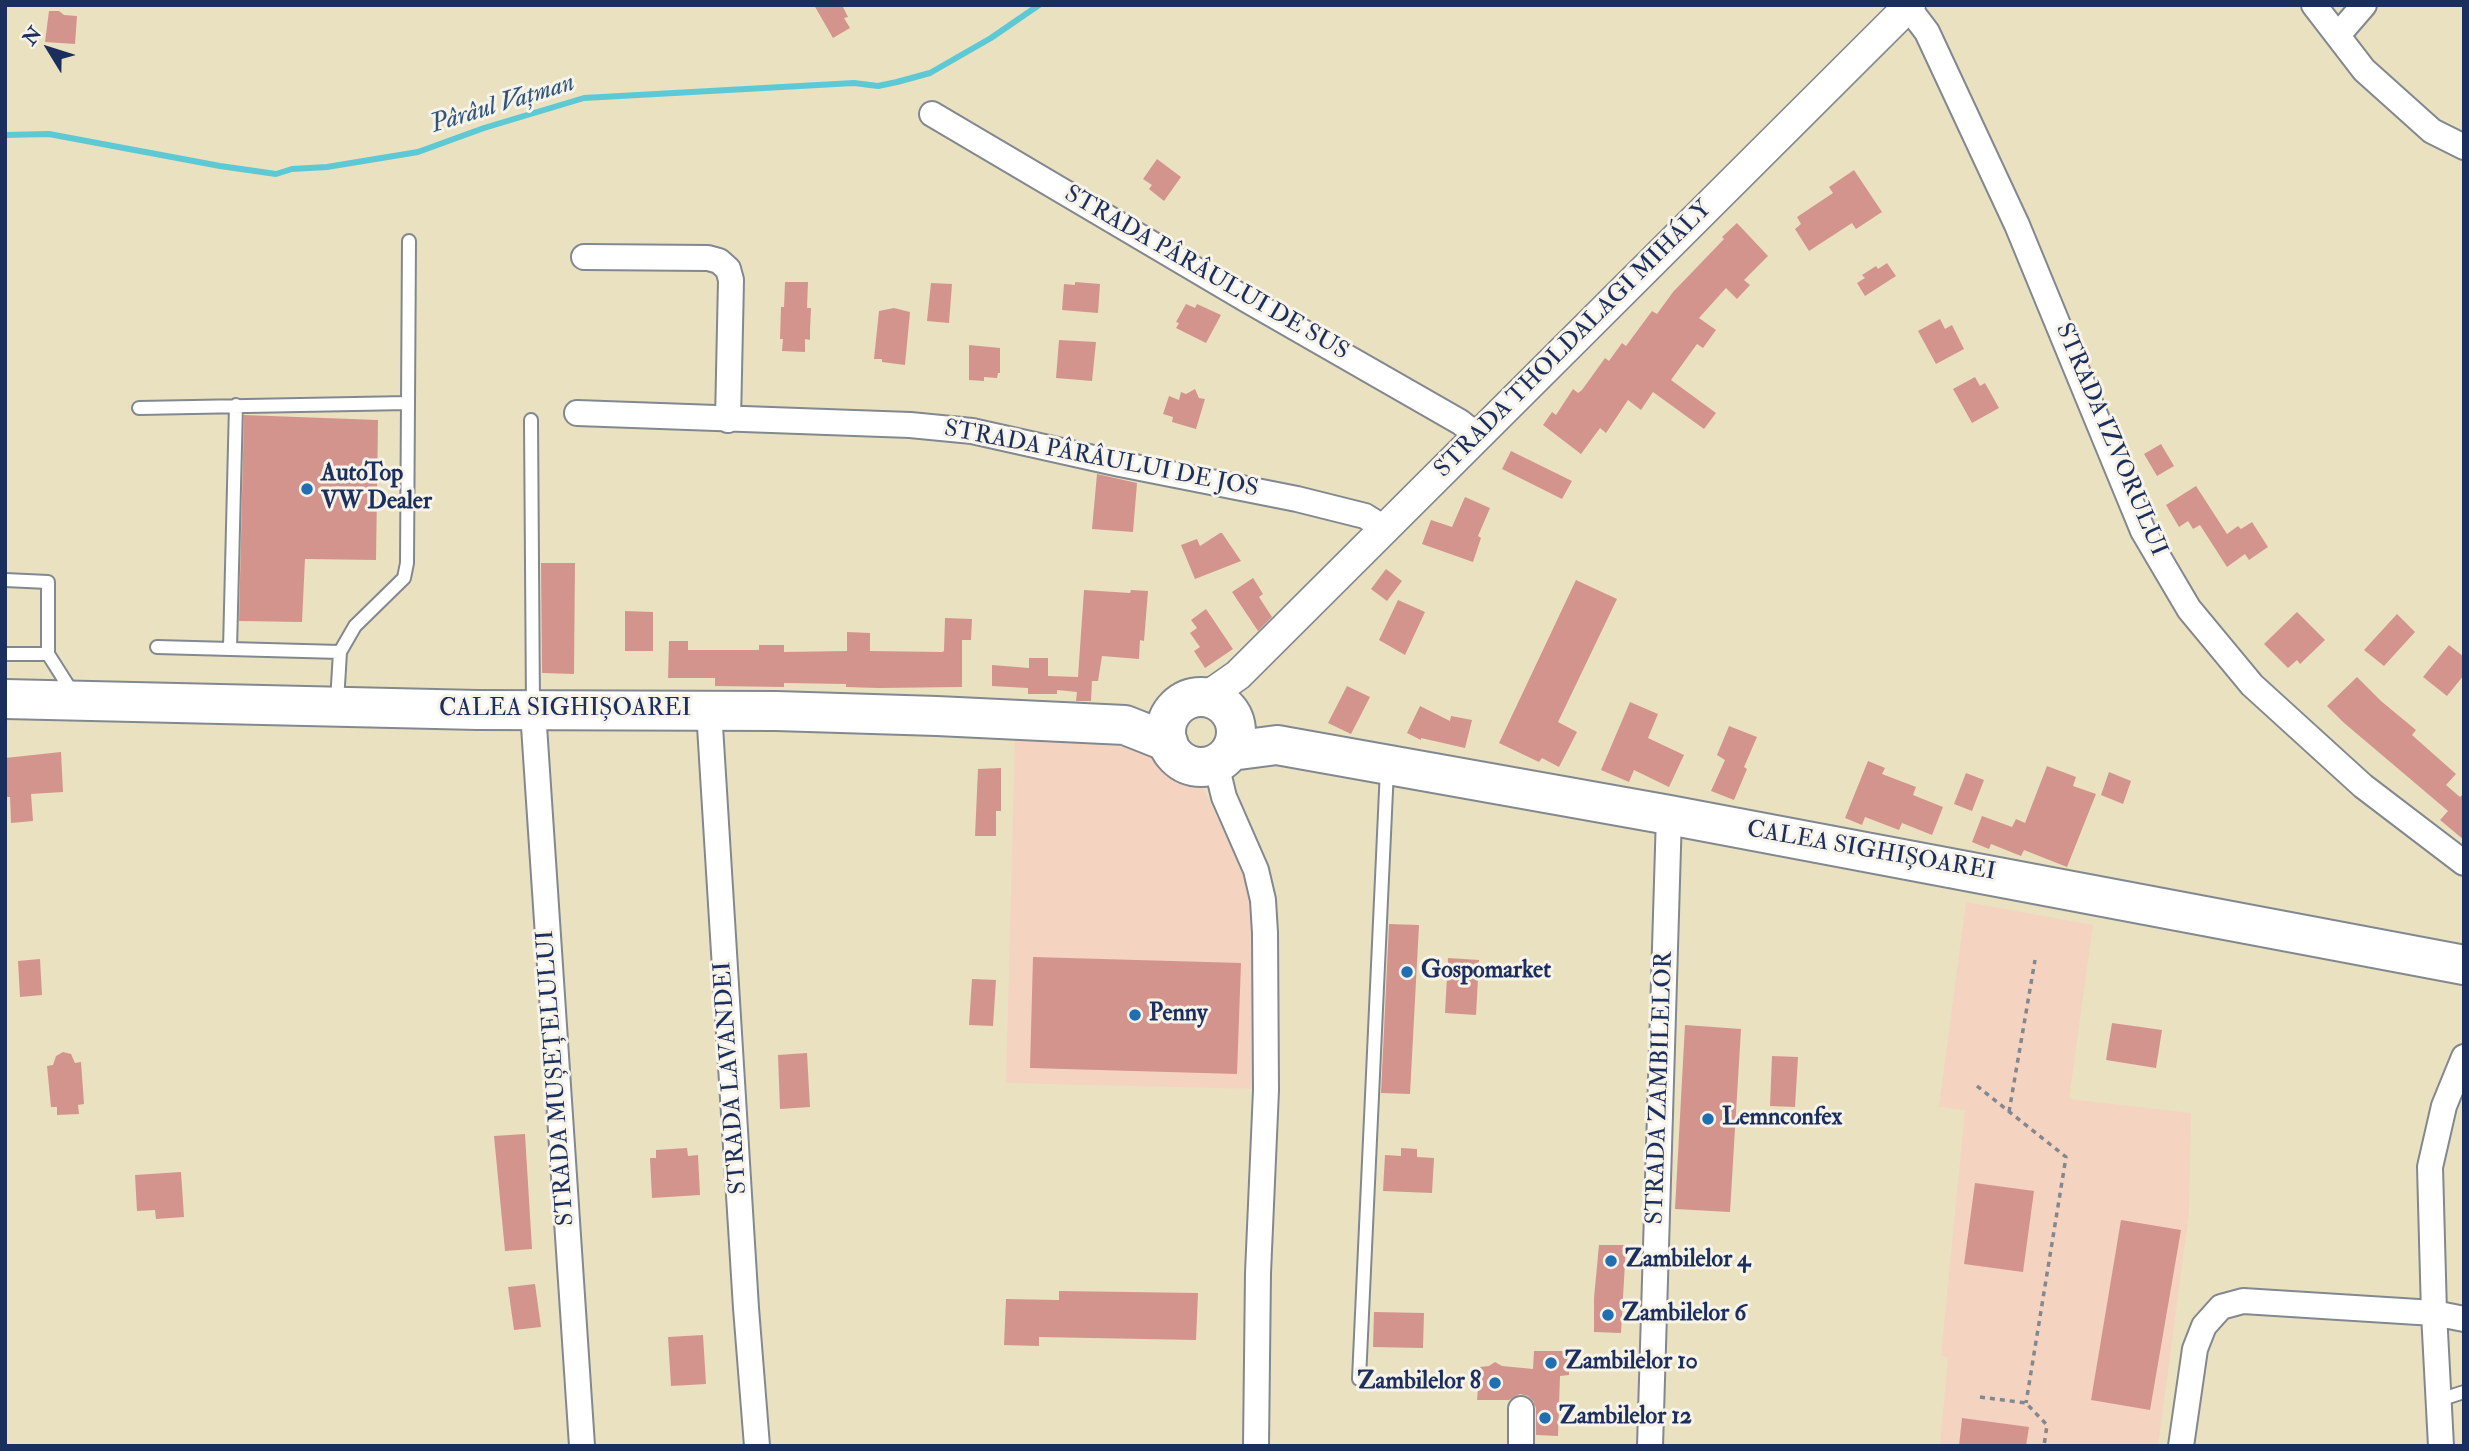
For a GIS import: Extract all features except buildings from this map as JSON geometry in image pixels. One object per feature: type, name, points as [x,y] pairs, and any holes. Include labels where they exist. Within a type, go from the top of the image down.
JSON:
[{"type":"highway","name":"CALEA SIGHIȘOAREI","points":[[5,699],[533,711],[709,710],[924,715],[1169,728],[1180,705],[1192,699],[1222,735],[1669,814],[2464,965]]},
{"type":"highway","points":[[1169,728],[1179,759],[1222,735]]},
{"type":"street","points":[[2314,5],[2364,70],[2432,131],[2464,147]]},
{"type":"street","points":[[2337,35],[2364,5]]},
{"type":"street","name":"STRADA THOLDALAGI MIHÁLY","points":[[1222,735],[1384,528],[1909,6]]},
{"type":"street","name":"STRADA IZVORULUI","points":[[1909,6],[1927,32],[2017,225],[2143,531],[2189,609],[2261,694],[2363,786],[2464,863]]},
{"type":"street","name":"STRADA PÂRÂULUI DE SUS","points":[[932,114],[1460,422],[1478,436]]},
{"type":"street","points":[[584,257],[708,258],[719,261],[728,269],[731,280],[728,420]]},
{"type":"street","name":"STRADA PÂRÂULUI DE JOS","points":[[577,413],[910,425],[972,431],[1311,502],[1365,516],[1384,528]]},
{"type":"street","name":"STRADA LAVANDEI","points":[[709,710],[757,1446]]},
{"type":"street","name":"STRADA MUȘEȚELULUI","points":[[533,711],[582,1446]]},
{"type":"street","points":[[1222,735],[1263,900],[1265,933],[1266,1090],[1258,1273],[1256,1446]]},
{"type":"street","name":"STRADA ZAMBILELOR","points":[[1650,1446],[1669,814]]},
{"type":"street","points":[[2441,1446],[2430,1167],[2444,1106],[2464,1057]]},
{"type":"street","points":[[2181,1446],[2195,1349],[2204,1326],[2221,1307],[2243,1301],[2434,1313],[2464,1319]]},
{"type":"street","points":[[1521,1409],[1521,1446]]},
{"type":"lane","points":[[336,706],[340,683],[340,652],[355,626],[404,578],[407,563],[409,241]]},
{"type":"lane","points":[[139,408],[408,403]]},
{"type":"lane","points":[[230,649],[236,405]]},
{"type":"lane","points":[[531,420],[533,711]]},
{"type":"lane","points":[[5,580],[48,582],[48,654],[78,701]]},
{"type":"lane","points":[[157,647],[340,652]]},
{"type":"lane","points":[[5,654],[48,654]]},
{"type":"lane","points":[[1359,1379],[1388,765]]},
{"type":"lane","points":[[2439,1400],[2464,1392]]},
{"type":"path","points":[[2009,1112],[2035,960]]},
{"type":"path","points":[[1977,1086],[2066,1157],[2026,1403]]},
{"type":"path","points":[[1980,1397],[2026,1403],[2047,1425],[2044,1446]]},
{"type":"shaded area","points":[[1015,739],[1154,749],[1173,768],[1201,784],[1252,898],[1256,1089],[1006,1083]]},
{"type":"shaded area","points":[[1966,902],[2093,925],[2069,1099],[2191,1113],[2189,1213],[2158,1446],[1940,1446],[1948,1357],[1941,1356],[1965,1110],[1939,1107]]},
{"type":"waterway","name":"Pârâul Vațman","points":[[5,135],[49,134],[276,174],[292,169],[327,167],[418,152],[484,128],[584,98],[854,83],[878,86],[897,82],[930,73],[991,38],[1039,5]]},
{"type":"place","name":"AutoTop VW Dealer","points":[[307,489]]},
{"type":"place","name":"Gospomarket","points":[[1407,972]]},
{"type":"place","name":"Penny","points":[[1135,1015]]},
{"type":"place","name":"Lemnconfex","points":[[1708,1119]]},
{"type":"place","name":"Zambilelor 4","points":[[1611,1261]]},
{"type":"place","name":"Zambilelor 6","points":[[1608,1315]]},
{"type":"place","name":"Zambilelor 10","points":[[1551,1363]]},
{"type":"place","name":"Zambilelor 8","points":[[1495,1383]]},
{"type":"place","name":"Zambilelor 12","points":[[1545,1418]]}]
